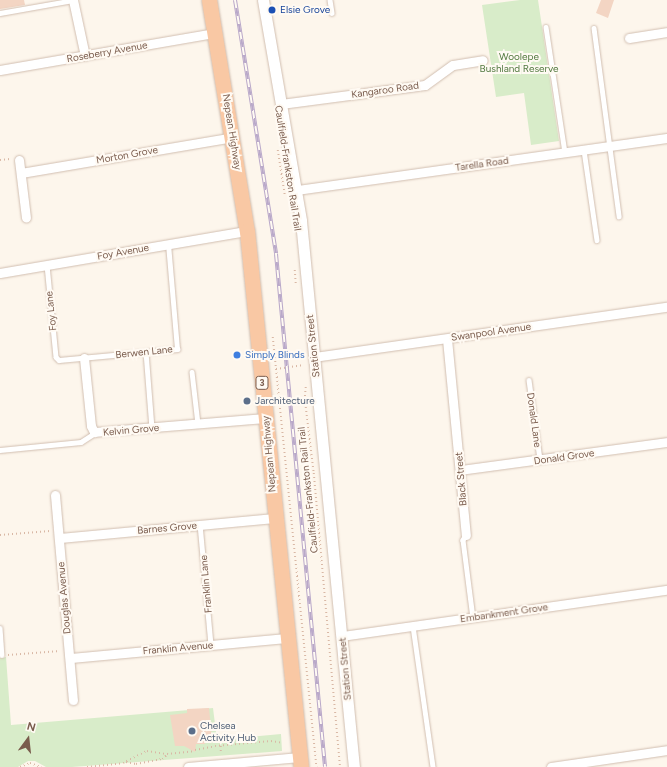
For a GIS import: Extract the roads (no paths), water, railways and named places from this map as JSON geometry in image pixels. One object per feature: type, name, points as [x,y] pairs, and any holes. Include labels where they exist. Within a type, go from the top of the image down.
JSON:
[{"type":"highway","name":"Nepean Highway","points":[[209,0],[233,137],[247,230],[287,638],[301,762]]},
{"type":"street","points":[[74,0],[85,56]]},
{"type":"street","name":"Station Street","points":[[263,0],[297,190],[354,767]]},
{"type":"street","points":[[629,38],[667,32]]},
{"type":"street","name":"Roseberry Avenue","points":[[0,70],[214,33]]},
{"type":"street","name":"Kangaroo Road","points":[[281,104],[425,85],[453,65],[483,60]]},
{"type":"street","name":"Morton Grove","points":[[21,173],[233,137]]},
{"type":"street","name":"Tarella Road","points":[[297,190],[667,138]]},
{"type":"street","points":[[19,160],[26,218]]},
{"type":"street","name":"Foy Avenue","points":[[0,273],[247,230]]},
{"type":"street","name":"Swanpool Avenue","points":[[314,357],[667,307]]},
{"type":"street","name":"Black Street","points":[[447,339],[466,535]]},
{"type":"street","points":[[84,358],[91,426],[95,433]]},
{"type":"street","name":"Kelvin Grove","points":[[95,433],[266,418]]},
{"type":"street","name":"Donald Grove","points":[[460,470],[667,442]]},
{"type":"street","name":"Douglas Avenue","points":[[55,495],[73,700]]},
{"type":"street","name":"Barnes Grove","points":[[59,534],[275,518]]},
{"type":"street","name":"Embankment Grove","points":[[342,636],[667,590]]},
{"type":"street","name":"Franklin Avenue","points":[[69,654],[287,638]]},
{"type":"street","points":[[551,767],[667,750]]},
{"type":"street","points":[[188,767],[301,762]]},
{"type":"lane","points":[[0,13],[74,0]]},
{"type":"lane","points":[[330,0],[332,14]]},
{"type":"lane","points":[[546,27],[564,152]]},
{"type":"lane","points":[[594,28],[619,216]]},
{"type":"lane","points":[[584,150],[597,240]]},
{"type":"lane","name":"Berwen Lane","points":[[56,357],[59,360],[177,349],[168,244]]},
{"type":"lane","name":"Foy Lane","points":[[47,266],[56,357]]},
{"type":"lane","points":[[146,352],[152,428]]},
{"type":"lane","points":[[192,372],[198,424]]},
{"type":"lane","name":"Donald Lane","points":[[529,380],[540,460]]},
{"type":"lane","name":"Kelvin Grove","points":[[0,450],[81,442],[95,433]]},
{"type":"lane","name":"Franklin Lane","points":[[200,524],[211,644]]},
{"type":"lane","name":"Black Street","points":[[466,535],[463,540],[473,618]]},
{"type":"lane","points":[[413,626],[433,767]]},
{"type":"lane","points":[[0,628],[2,656]]},
{"type":"railway","points":[[235,0],[276,254],[325,767]]},
{"type":"place","name":"Elsie Grove","points":[[272,10]]},
{"type":"place","name":"Simply Blinds","points":[[237,355]]},
{"type":"place","name":"Jarchitecture","points":[[247,401]]},
{"type":"place","name":"Chelsea Activity Hub","points":[[192,731]]},
{"type":"park label","name":"Woolepe Bushland Reserve","points":[[519,62]]}]
